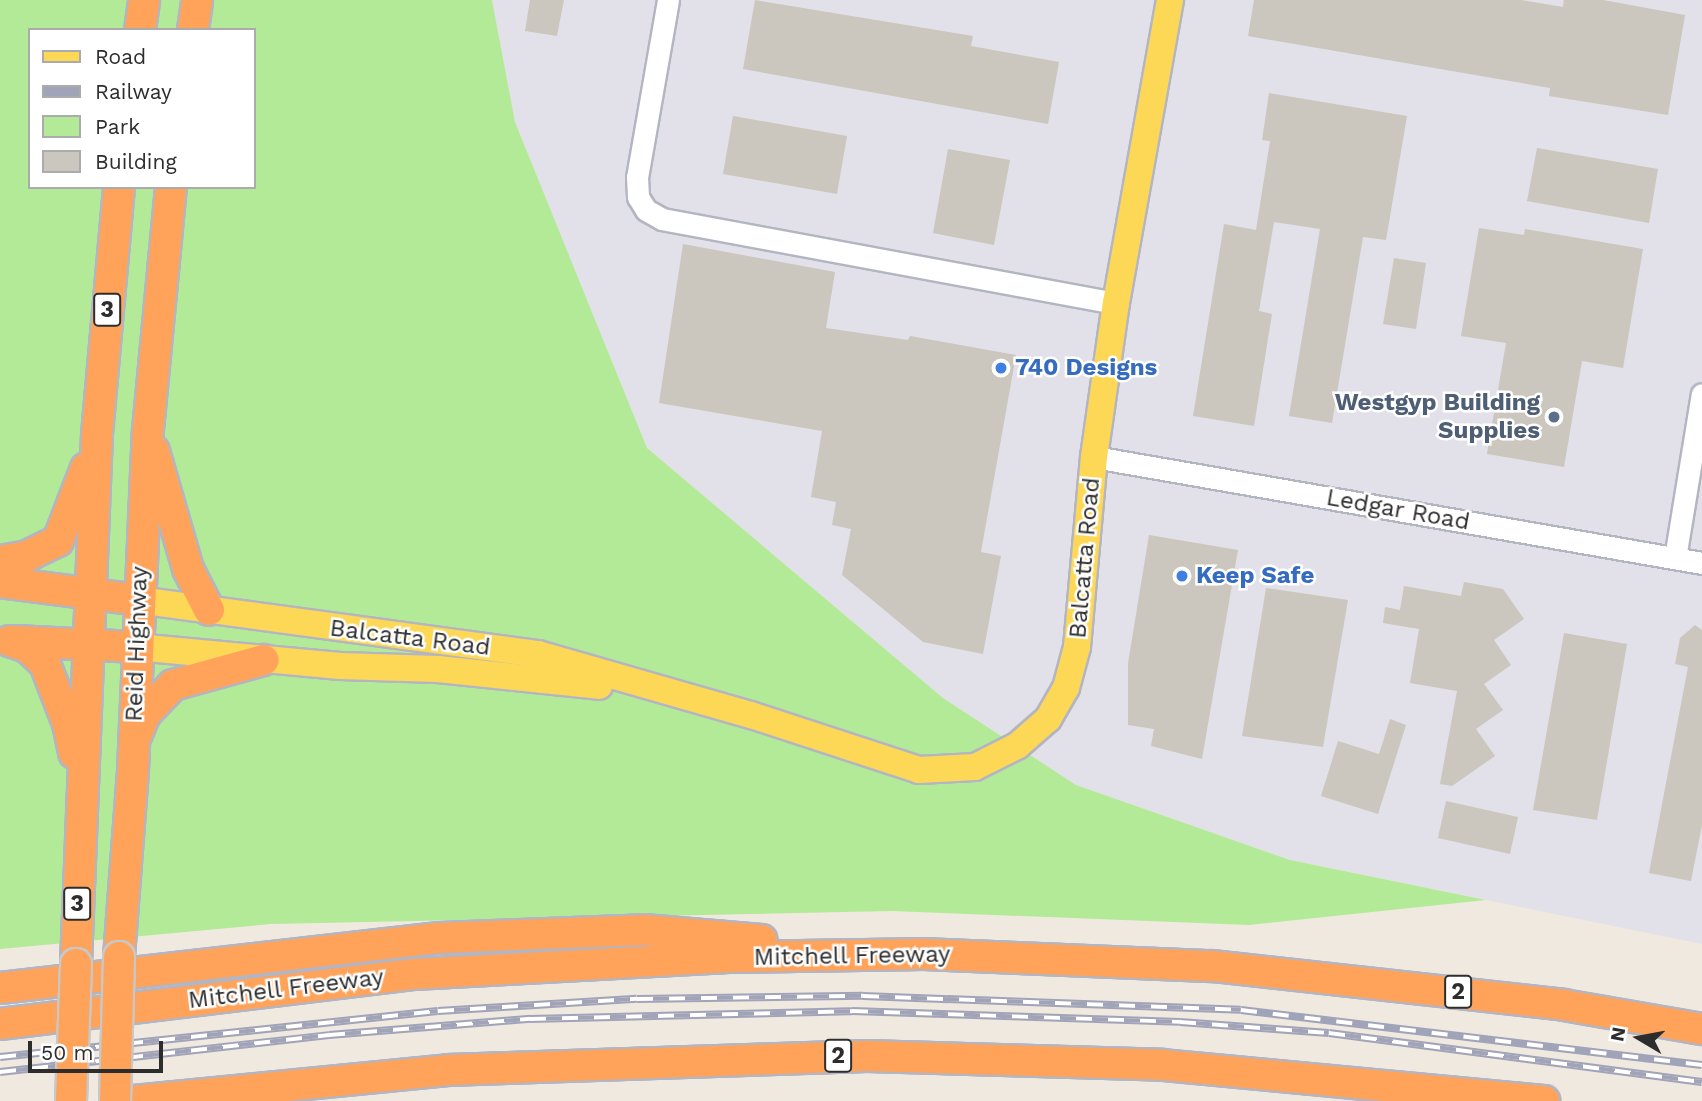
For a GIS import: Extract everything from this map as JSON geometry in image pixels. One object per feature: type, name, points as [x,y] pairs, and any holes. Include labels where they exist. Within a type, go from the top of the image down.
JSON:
[{"type":"highway","points":[[140,28],[144,0]]},
{"type":"highway","points":[[193,28],[197,0]]},
{"type":"highway","name":"Reid Highway","points":[[71,1101],[80,787],[89,645],[97,434],[119,189]]},
{"type":"highway","name":"Reid Highway","points":[[115,1101],[119,957],[134,742],[138,600],[148,430],[171,189]]},
{"type":"highway","points":[[148,430],[188,569],[209,610]]},
{"type":"highway","points":[[0,561],[27,556],[58,541],[97,434]]},
{"type":"highway","points":[[0,582],[138,600]]},
{"type":"highway","points":[[4,640],[136,647]]},
{"type":"highway","points":[[4,640],[27,647],[45,664],[68,724],[80,787]]},
{"type":"highway","points":[[134,742],[145,714],[173,685],[264,660]]},
{"type":"highway","points":[[0,988],[240,958],[480,936],[644,930],[923,954]]},
{"type":"highway","name":"Mitchell Freeway","points":[[0,1024],[415,974],[734,957],[923,954],[1213,966],[1564,1005],[1702,1029]]},
{"type":"highway","name":"2","points":[[133,1101],[448,1070],[867,1056],[1163,1065],[1544,1101]]},
{"type":"main road","name":"Balcatta Road","points":[[138,600],[538,654],[677,696],[751,715],[919,770],[975,767],[1017,746],[1048,719],[1066,688],[1077,647],[1094,457],[1116,303],[1170,0]]},
{"type":"main road","name":"Balcatta Road","points":[[136,647],[264,660],[534,677],[677,696]]},
{"type":"street","points":[[668,0],[638,177],[638,197],[646,210],[662,219],[1116,303]]},
{"type":"street","points":[[1675,558],[1702,394]]},
{"type":"street","name":"Ledgar Road","points":[[1094,457],[1702,562]]},
{"type":"shaded area","points":[[492,0],[1702,0],[1702,944],[1290,860],[1076,785],[943,698],[647,448],[515,122]]},
{"type":"green space","points":[[0,0],[492,0],[515,122],[647,448],[943,698],[1076,785],[1290,860],[1486,900],[1249,925],[892,911],[271,924],[0,949]]},
{"type":"building","points":[[530,0],[564,0],[557,36],[525,31]]},
{"type":"building","points":[[755,0],[973,36],[971,46],[1059,62],[1048,124],[743,69]]},
{"type":"building","points":[[1254,0],[1521,0],[1563,7],[1564,0],[1603,0],[1685,15],[1668,115],[1549,96],[1550,88],[1248,36]]},
{"type":"building","points":[[1269,93],[1407,116],[1386,240],[1363,237],[1332,423],[1289,416],[1320,229],[1274,222],[1259,311],[1272,314],[1254,426],[1193,416],[1224,224],[1256,230],[1270,141],[1262,140]]},
{"type":"building","points":[[733,116],[847,136],[837,194],[723,174]]},
{"type":"building","points":[[1537,148],[1658,169],[1649,223],[1527,201]]},
{"type":"building","points":[[948,149],[1010,160],[994,245],[933,233]]},
{"type":"building","points":[[1479,228],[1524,235],[1525,229],[1643,249],[1623,368],[1582,361],[1564,467],[1487,454],[1506,343],[1461,336]]},
{"type":"building","points":[[683,244],[835,272],[826,328],[908,340],[910,336],[1016,355],[981,552],[1001,556],[983,654],[923,642],[842,575],[851,529],[832,525],[836,502],[811,497],[822,431],[659,403]]},
{"type":"building","points":[[1394,258],[1426,263],[1416,329],[1383,324]]},
{"type":"building","points":[[1149,535],[1238,550],[1202,759],[1151,746],[1154,729],[1128,725],[1128,663]]},
{"type":"building","points":[[1464,582],[1503,589],[1524,619],[1494,640],[1511,665],[1484,684],[1503,710],[1476,729],[1495,756],[1452,786],[1440,784],[1457,691],[1410,683],[1419,629],[1383,623],[1385,607],[1400,610],[1404,586],[1461,596]]},
{"type":"building","points":[[1266,588],[1348,600],[1323,747],[1242,736]]},
{"type":"building","points":[[1695,625],[1702,630],[1702,825],[1691,881],[1649,873],[1688,667],[1675,664],[1680,638]]},
{"type":"building","points":[[1564,633],[1627,644],[1597,820],[1533,810]]},
{"type":"building","points":[[1390,719],[1406,725],[1378,814],[1321,796],[1338,741],[1379,754]]},
{"type":"building","points":[[1446,801],[1518,817],[1510,854],[1438,838]]},
{"type":"railway","points":[[0,1057],[438,1011],[637,999],[863,996],[1241,1010],[1702,1065]]},
{"type":"railway","points":[[0,1072],[329,1035],[530,1019],[852,1011],[1180,1022],[1329,1033],[1702,1082]]},
{"type":"place","name":"740 Designs","points":[[1001,368]]},
{"type":"place","name":"Westgyp Building Supplies","points":[[1554,417]]},
{"type":"place","name":"Keep Safe","points":[[1182,576]]}]
